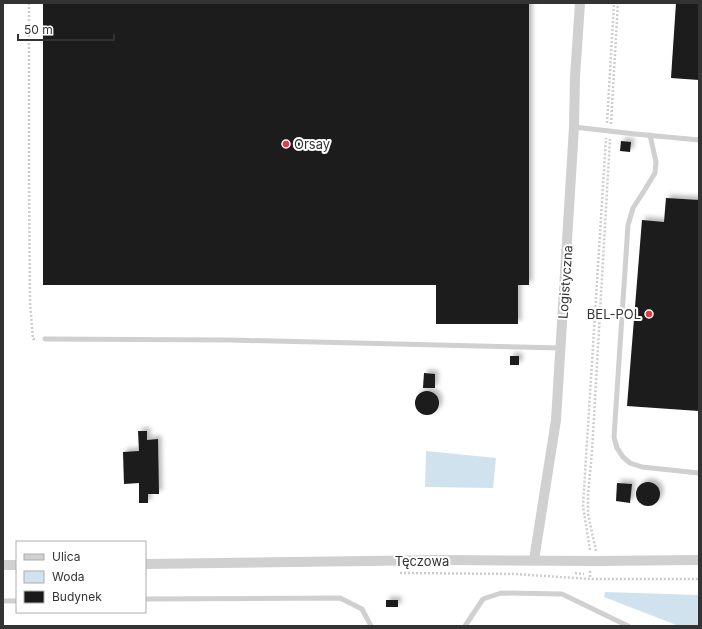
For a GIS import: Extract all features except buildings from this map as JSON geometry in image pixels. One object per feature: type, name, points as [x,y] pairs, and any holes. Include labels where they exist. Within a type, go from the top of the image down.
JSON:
[{"type":"street","name":"Logistyczna","points":[[534,560],[556,420],[580,3]]},
{"type":"street","name":"Tęczowa","points":[[146,564],[434,560],[699,560]]},
{"type":"street","points":[[3,565],[16,565]]},
{"type":"lane","points":[[574,127],[699,140]]},
{"type":"lane","points":[[650,135],[656,162],[655,173],[633,208],[628,225],[614,437],[617,448],[623,457],[630,463],[642,468],[699,473]]},
{"type":"lane","points":[[45,339],[230,340],[560,348]]},
{"type":"lane","points":[[465,626],[483,599],[501,593],[562,594],[628,626]]},
{"type":"lane","points":[[146,600],[340,598],[362,609],[371,626]]},
{"type":"lane","points":[[3,601],[16,601]]},
{"type":"path","points":[[29,3],[30,302],[33,339],[45,339]]},
{"type":"path","points":[[596,554],[588,514],[588,495],[593,437],[614,3]]},
{"type":"path","points":[[590,553],[584,506],[608,130],[618,3]]},
{"type":"path","points":[[393,573],[515,574],[590,579],[699,579]]},
{"type":"path","points":[[590,574],[590,579]]},
{"type":"water","points":[[426,451],[496,458],[493,488],[425,487]]},
{"type":"water","points":[[605,592],[699,595],[699,626],[679,626],[604,597]]},
{"type":"place","name":"Orsay","points":[[286,144]]},
{"type":"place","name":"BEL-POL","points":[[649,314]]}]
